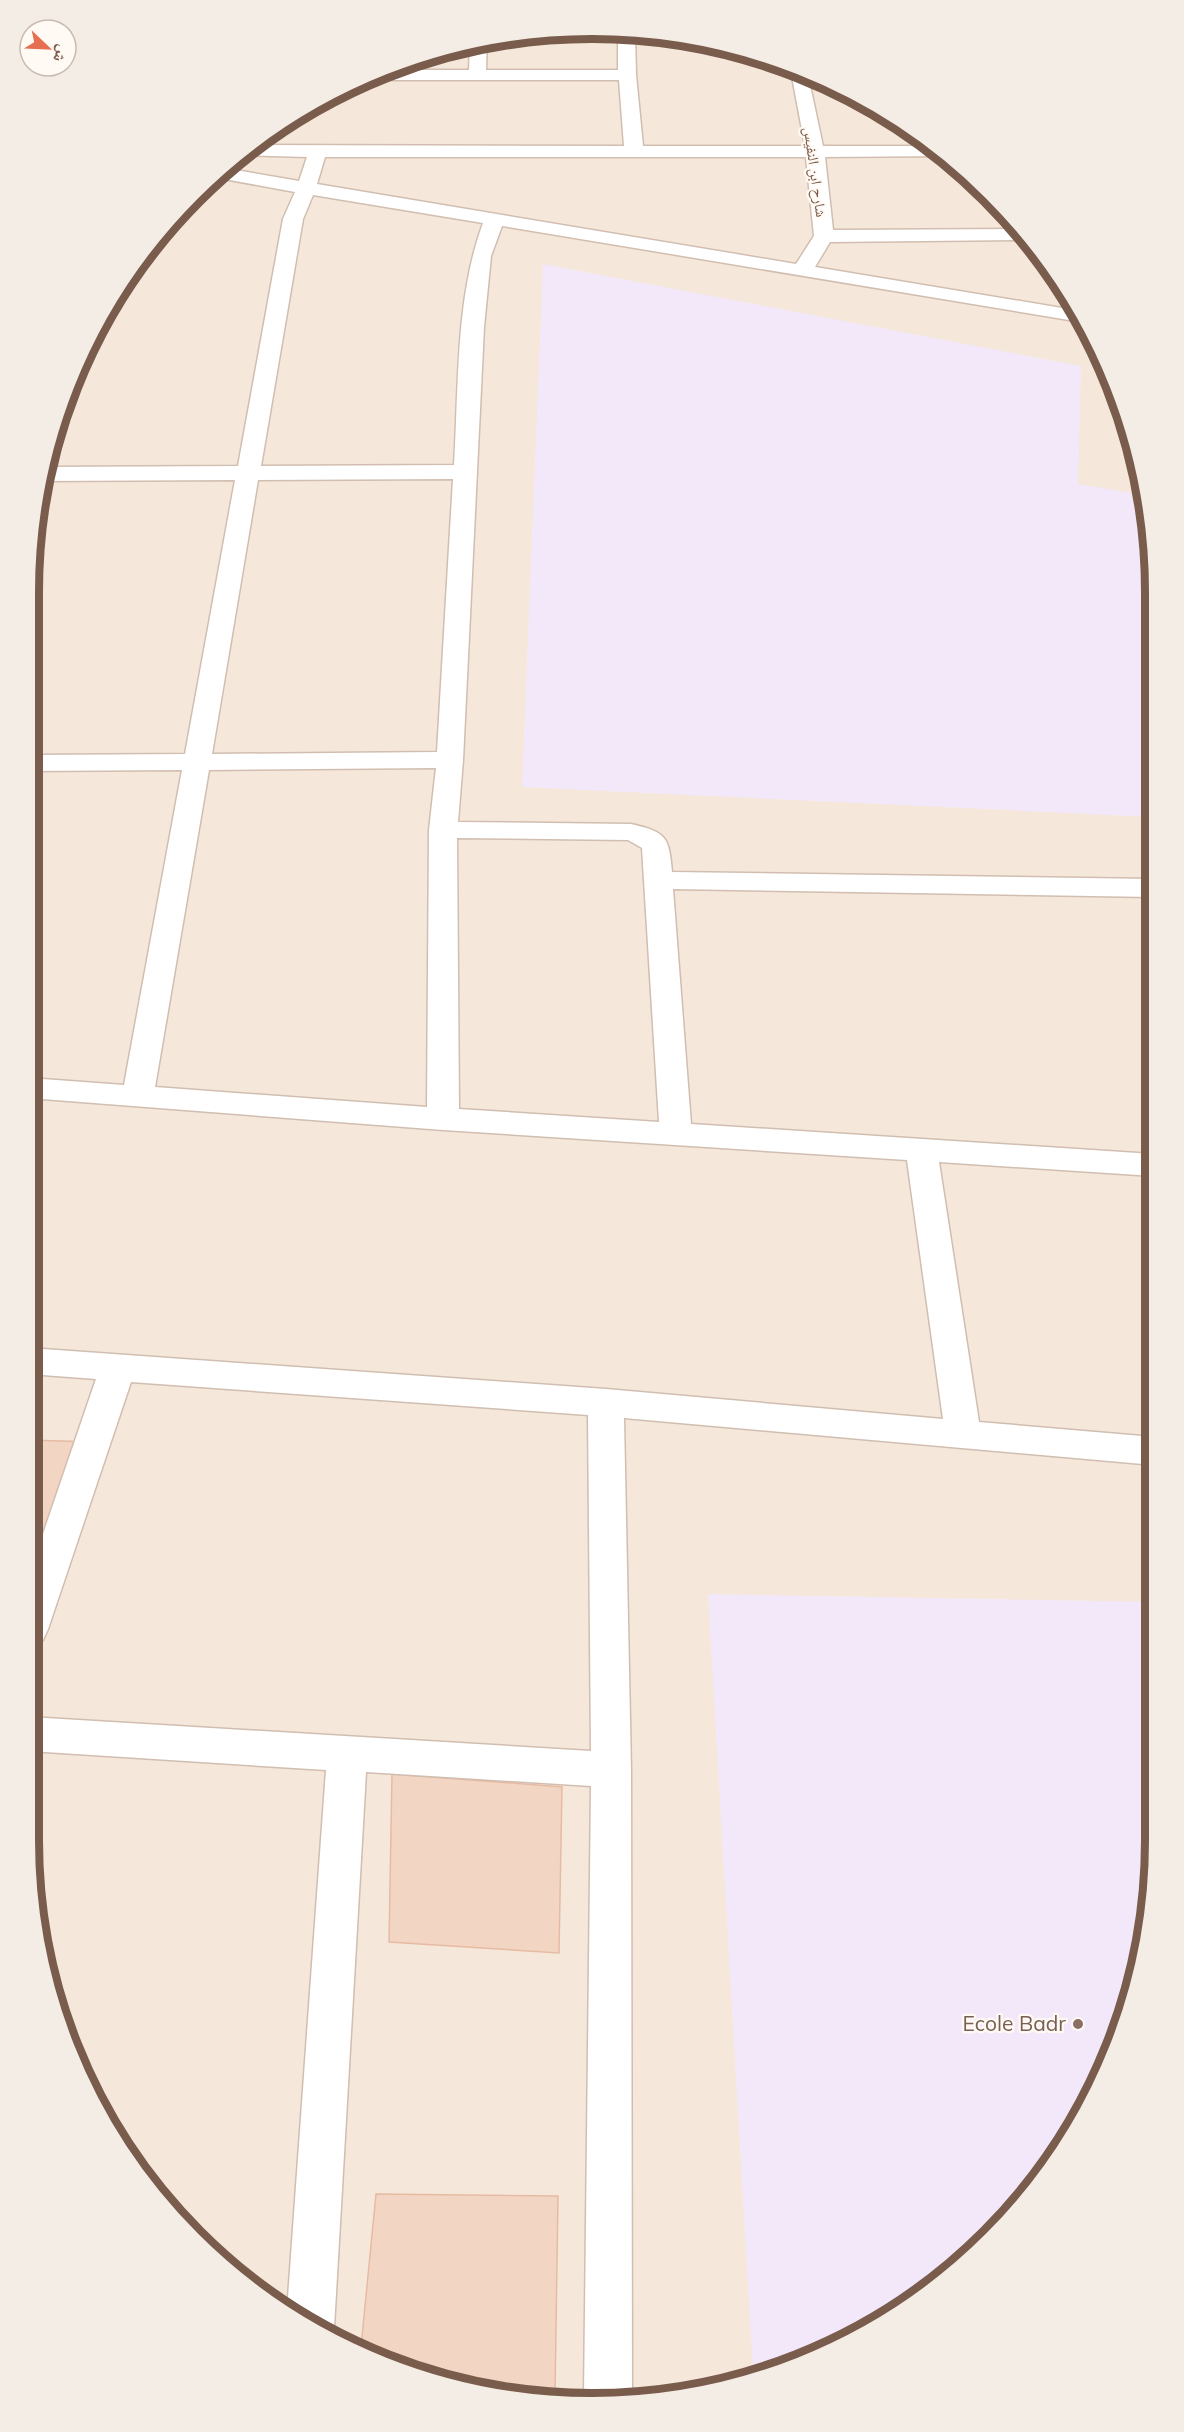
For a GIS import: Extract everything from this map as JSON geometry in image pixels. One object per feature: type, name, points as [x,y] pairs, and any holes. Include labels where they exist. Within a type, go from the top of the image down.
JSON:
[{"type":"street","points":[[626,40],[634,151]]},
{"type":"street","points":[[477,75],[478,51]]},
{"type":"street","points":[[396,75],[627,75]]},
{"type":"street","name":"شارح ابن النفيس","points":[[800,80],[814,151],[824,236],[802,271]]},
{"type":"street","points":[[257,151],[927,152]]},
{"type":"street","points":[[138,1095],[293,219],[307,187],[317,153]]},
{"type":"street","points":[[229,175],[1071,316]]},
{"type":"street","points":[[443,1119],[443,830],[450,760],[477,291],[481,256],[494,220]]},
{"type":"street","points":[[824,236],[1015,235]]},
{"type":"street","points":[[52,474],[466,472]]},
{"type":"street","points":[[39,763],[450,760]]},
{"type":"street","points":[[443,830],[631,832],[648,838],[656,846],[675,1135]]},
{"type":"street","points":[[658,880],[1145,888]]},
{"type":"street","points":[[39,1089],[675,1135],[1145,1164]]},
{"type":"street","points":[[921,1149],[963,1434]]},
{"type":"street","points":[[39,1362],[606,1403],[1145,1449]]},
{"type":"street","points":[[39,1597],[118,1367]]},
{"type":"street","points":[[606,1403],[611,1770],[608,2393]]},
{"type":"street","points":[[39,1735],[611,1770]]},
{"type":"street","points":[[311,2316],[346,1754]]},
{"type":"shaded area","points":[[592,39],[628,40],[700,50],[770,68],[804,81],[868,113],[929,153],[983,201],[1031,255],[1071,316],[1103,380],[1126,449],[1140,520],[1145,592],[1145,1840],[1144,1876],[1134,1948],[1116,2018],[1103,2052],[1088,2085],[1052,2147],[1008,2205],[957,2256],[929,2279],[868,2319],[837,2336],[770,2364],[700,2382],[628,2392],[556,2392],[520,2388],[484,2382],[414,2364],[347,2336],[315,2319],[255,2279],[227,2256],[176,2205],[132,2147],[96,2085],[81,2052],[58,1983],[50,1948],[40,1876],[39,592],[40,556],[50,484],[68,414],[81,380],[113,315],[132,285],[176,227],[201,201],[255,153],[285,132],[347,96],[380,81],[414,68],[484,50],[556,40]]},
{"type":"shaded area","points":[[543,264],[1081,366],[1078,484],[1136,494],[1140,520],[1145,592],[1145,817],[522,787]]},
{"type":"shaded area","points":[[708,1594],[1145,1602],[1145,1840],[1140,1912],[1134,1948],[1116,2018],[1088,2085],[1052,2147],[1031,2177],[1008,2205],[957,2256],[929,2279],[868,2319],[804,2351],[753,2369]]},
{"type":"building","points":[[39,1440],[93,1442],[39,1562]]},
{"type":"building","points":[[392,1774],[562,1787],[559,1953],[389,1942]]},
{"type":"building","points":[[376,2194],[558,2196],[555,2392],[484,2382],[449,2374],[414,2364],[361,2343]]},
{"type":"place","name":"Ecole Badr","points":[[1078,2024]]}]
